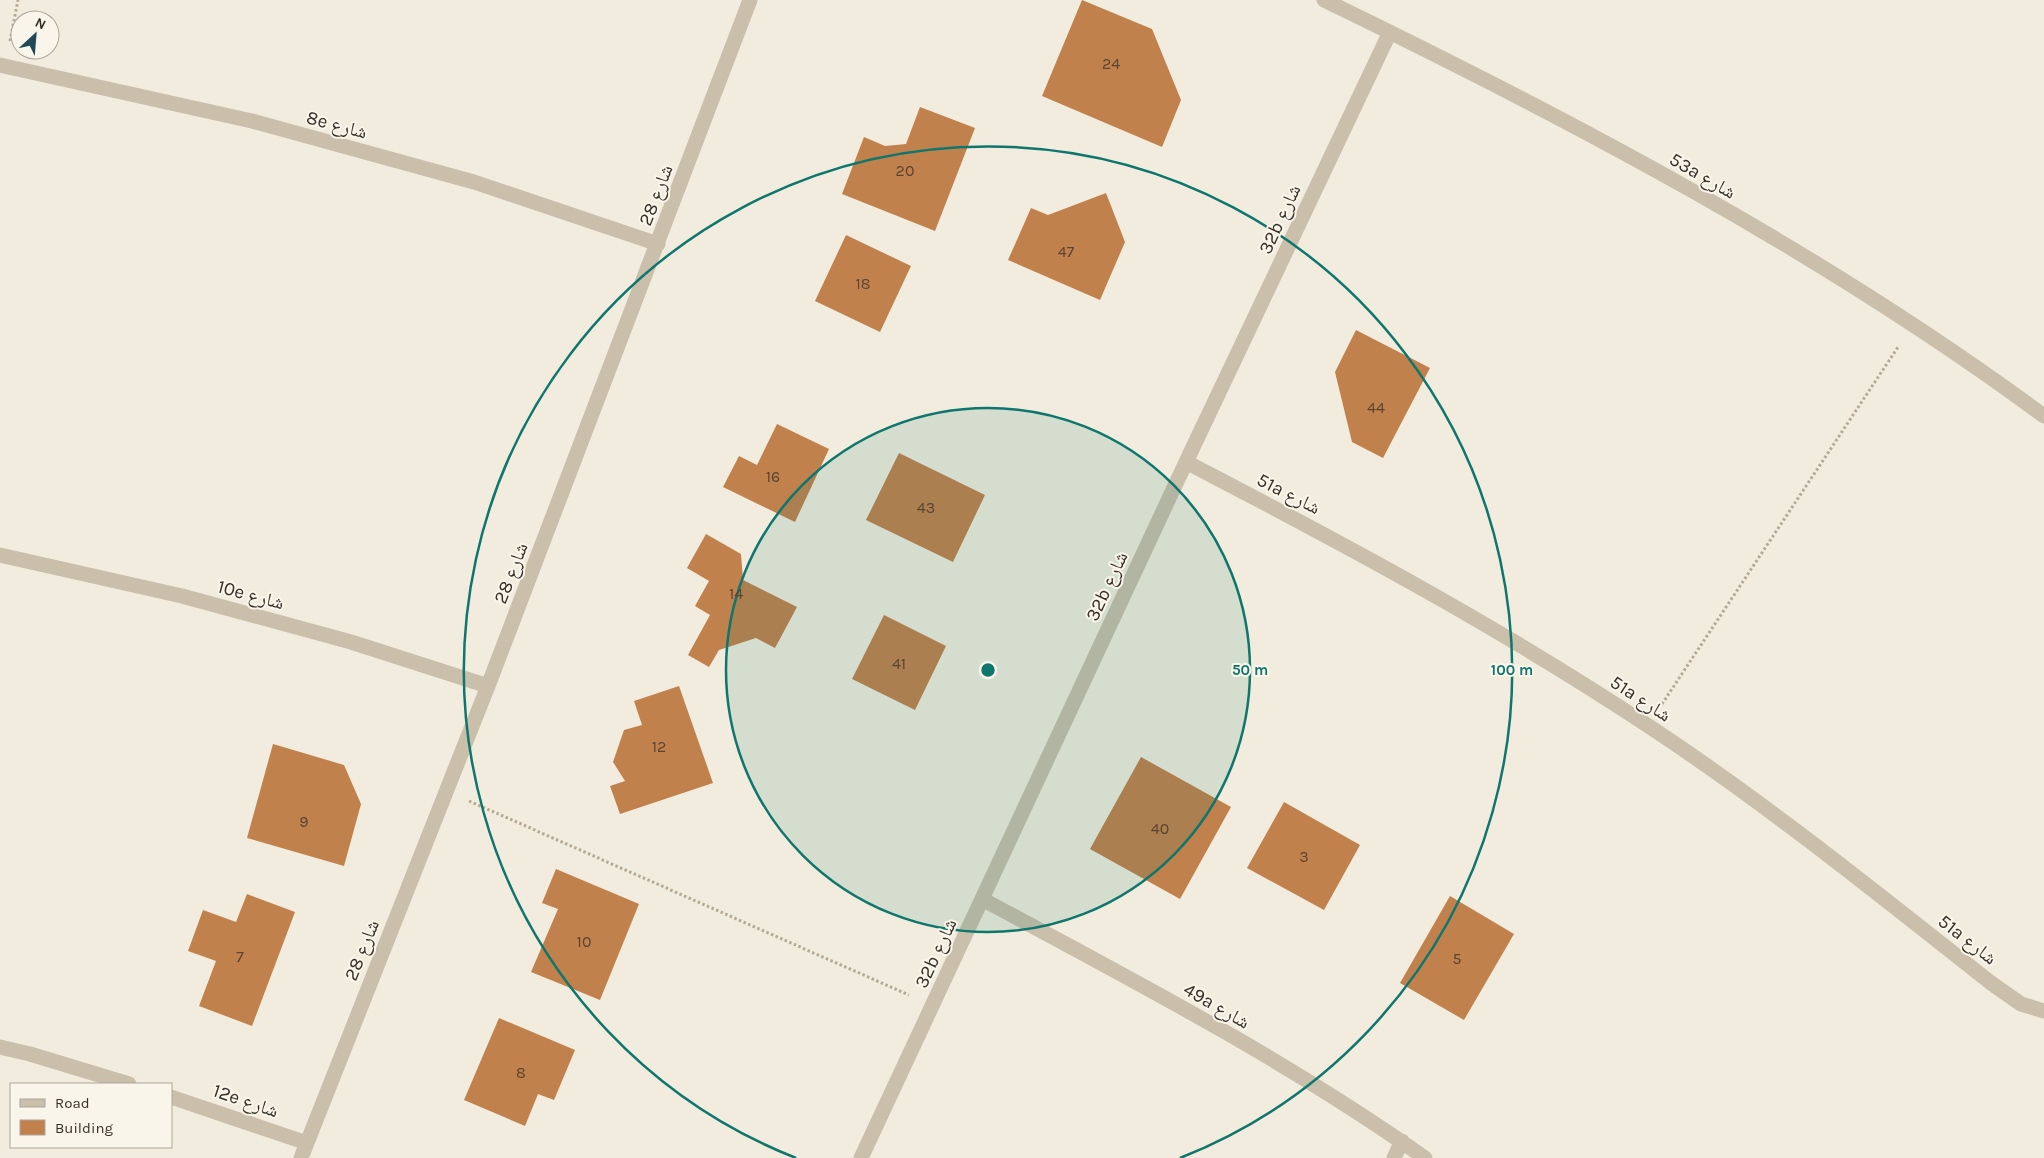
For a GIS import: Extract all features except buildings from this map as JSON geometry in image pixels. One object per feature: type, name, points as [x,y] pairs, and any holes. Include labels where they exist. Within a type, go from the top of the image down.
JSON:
[{"type":"street","name":"شارع 28","points":[[301,1158],[488,686],[750,0]]},
{"type":"street","name":"53a شارع","points":[[1324,0],[1611,146],[1720,207],[1913,325],[2044,416]]},
{"type":"street","name":"32b شارع","points":[[861,1158],[1186,462],[1390,32]]},
{"type":"street","name":"8e شارع","points":[[3,65],[252,121],[300,134],[474,182],[658,244]]},
{"type":"street","name":"51a شارع","points":[[1186,462],[1345,544],[1549,662],[1648,726],[1798,832],[1990,983],[2021,1004],[2044,1011]]},
{"type":"street","name":"10e شارع","points":[[0,555],[192,598],[351,642],[488,686]]},
{"type":"street","name":"49a شارع","points":[[982,899],[1190,1012],[1297,1075],[1402,1141],[1425,1158]]},
{"type":"street","points":[[0,1047],[30,1054],[126,1083]]},
{"type":"street","name":"12e شارع","points":[[172,1097],[307,1142]]},
{"type":"street","points":[[1394,1158],[1402,1141]]},
{"type":"path","points":[[3,65],[18,0]]},
{"type":"path","points":[[1648,726],[1913,325]]},
{"type":"path","points":[[446,790],[932,1005]]}]
